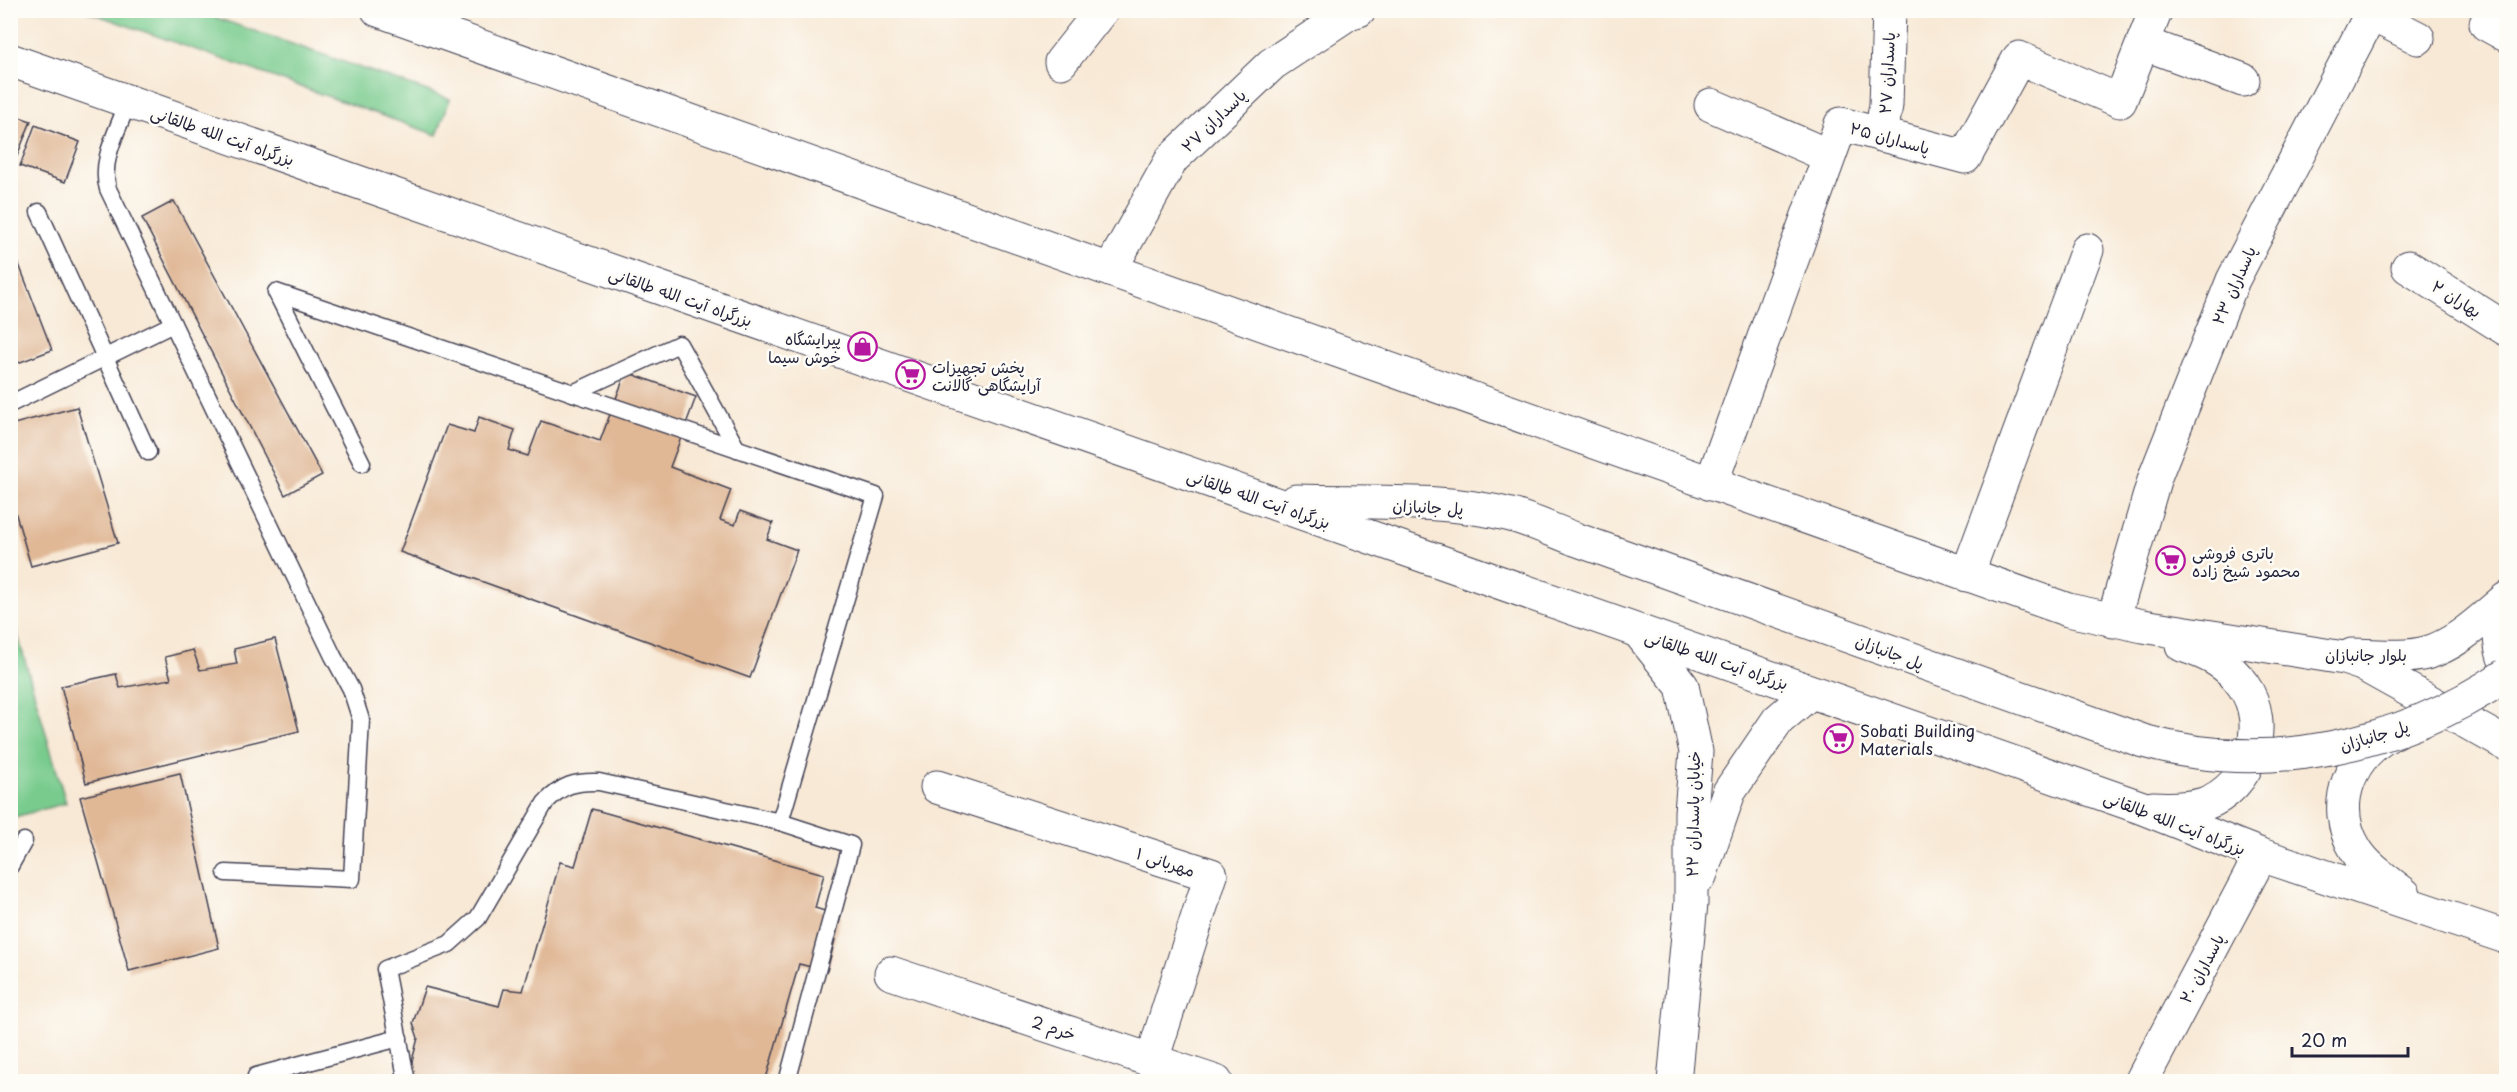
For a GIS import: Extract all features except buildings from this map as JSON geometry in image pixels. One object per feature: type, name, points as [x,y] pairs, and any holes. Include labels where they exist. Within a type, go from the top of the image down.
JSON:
[{"type":"main road","points":[[378,10],[1967,575],[2068,610],[2199,651],[2217,659],[2232,671],[2245,687],[2253,705],[2257,724],[2255,744],[2248,763],[2238,780],[2224,793],[2206,803],[2187,808],[2140,807]]},
{"type":"main road","points":[[1061,62],[1102,10]]},
{"type":"main road","name":"پاسداران ۲۷","points":[[1110,270],[1172,159],[1272,64],[1349,13],[1359,10]]},
{"type":"main road","name":"پاسداران ۲۷","points":[[1881,135],[1886,105],[1889,10]]},
{"type":"main road","name":"پاسداران ۲۵","points":[[1711,484],[1841,124],[1965,157],[2019,58],[2120,101],[2156,10]]},
{"type":"main road","name":"پاسداران ۲۳","points":[[2113,621],[2155,477],[2233,280],[2371,14],[2418,38]]},
{"type":"main road","points":[[2143,43],[2243,80]]},
{"type":"main road","name":"بزرگراه آیت الله طالقانی","points":[[10,60],[2140,807],[2261,855],[2506,937]]},
{"type":"main road","points":[[1711,105],[1829,156]]},
{"type":"main road","points":[[1967,575],[2087,250]]},
{"type":"main road","name":"بهاران ۲","points":[[2408,267],[2506,329]]},
{"type":"main road","name":"پل جانبازان","points":[[1264,500],[1468,508],[1512,516],[2143,741],[2194,752],[2226,756],[2300,754],[2370,738],[2439,713],[2506,675]]},
{"type":"main road","points":[[2506,600],[2501,616],[2500,636],[2506,663]]},
{"type":"main road","name":"بلوار جانبازان","points":[[2316,654],[2404,656],[2426,653],[2444,646],[2506,600]]},
{"type":"main road","points":[[2068,610],[2113,621],[2344,658],[2362,664],[2506,744]]},
{"type":"main road","name":"خیابان پاسداران ۲۲","points":[[1639,632],[1682,686],[1696,752],[1691,812],[1691,903],[1674,1082]]},
{"type":"main road","name":"خیابان پاسداران ۲۲","points":[[1691,903],[1729,792],[1778,720],[1811,692]]},
{"type":"main road","points":[[2420,907],[2367,864],[2356,851],[2344,821],[2343,804],[2351,772],[2371,746],[2385,736],[2416,726],[2449,730],[2506,754]]},
{"type":"main road","name":"مهربانی ۱","points":[[937,787],[1211,875],[1152,1060]]},
{"type":"main road","name":"پاسداران ۲۰","points":[[2141,1082],[2261,855]]},
{"type":"main road","name":"خرم 2","points":[[891,973],[1216,1082]]},
{"type":"lane","points":[[128,102],[105,165],[104,178],[108,189],[327,646],[351,689],[361,720],[352,879],[226,873]]},
{"type":"lane","points":[[39,212],[148,452]]},
{"type":"lane","points":[[362,463],[276,292],[876,496],[780,822]]},
{"type":"lane","points":[[10,404],[173,324]]},
{"type":"lane","points":[[573,393],[679,344],[737,448]]},
{"type":"lane","points":[[407,1082],[385,969],[449,944],[478,918],[545,803],[557,790],[570,783],[599,782],[780,822],[851,845],[787,1082]]},
{"type":"lane","points":[[10,866],[24,841]]},
{"type":"lane","points":[[256,1076],[399,1038]]},
{"type":"green space","points":[[86,11],[197,11],[450,99],[437,135]]},
{"type":"green space","points":[[11,612],[66,803],[10,818]]},
{"type":"place","name":"پیرایشگاه خوش سیما","points":[[862,347]]},
{"type":"place","name":"پخش تجهیزات آرایشگاهی گالانت","points":[[911,375]]},
{"type":"place","name":"باتری فروشی محمود شیخ زاده","points":[[2171,561]]},
{"type":"place","name":"Sobati Building Materials","points":[[1839,739]]}]
